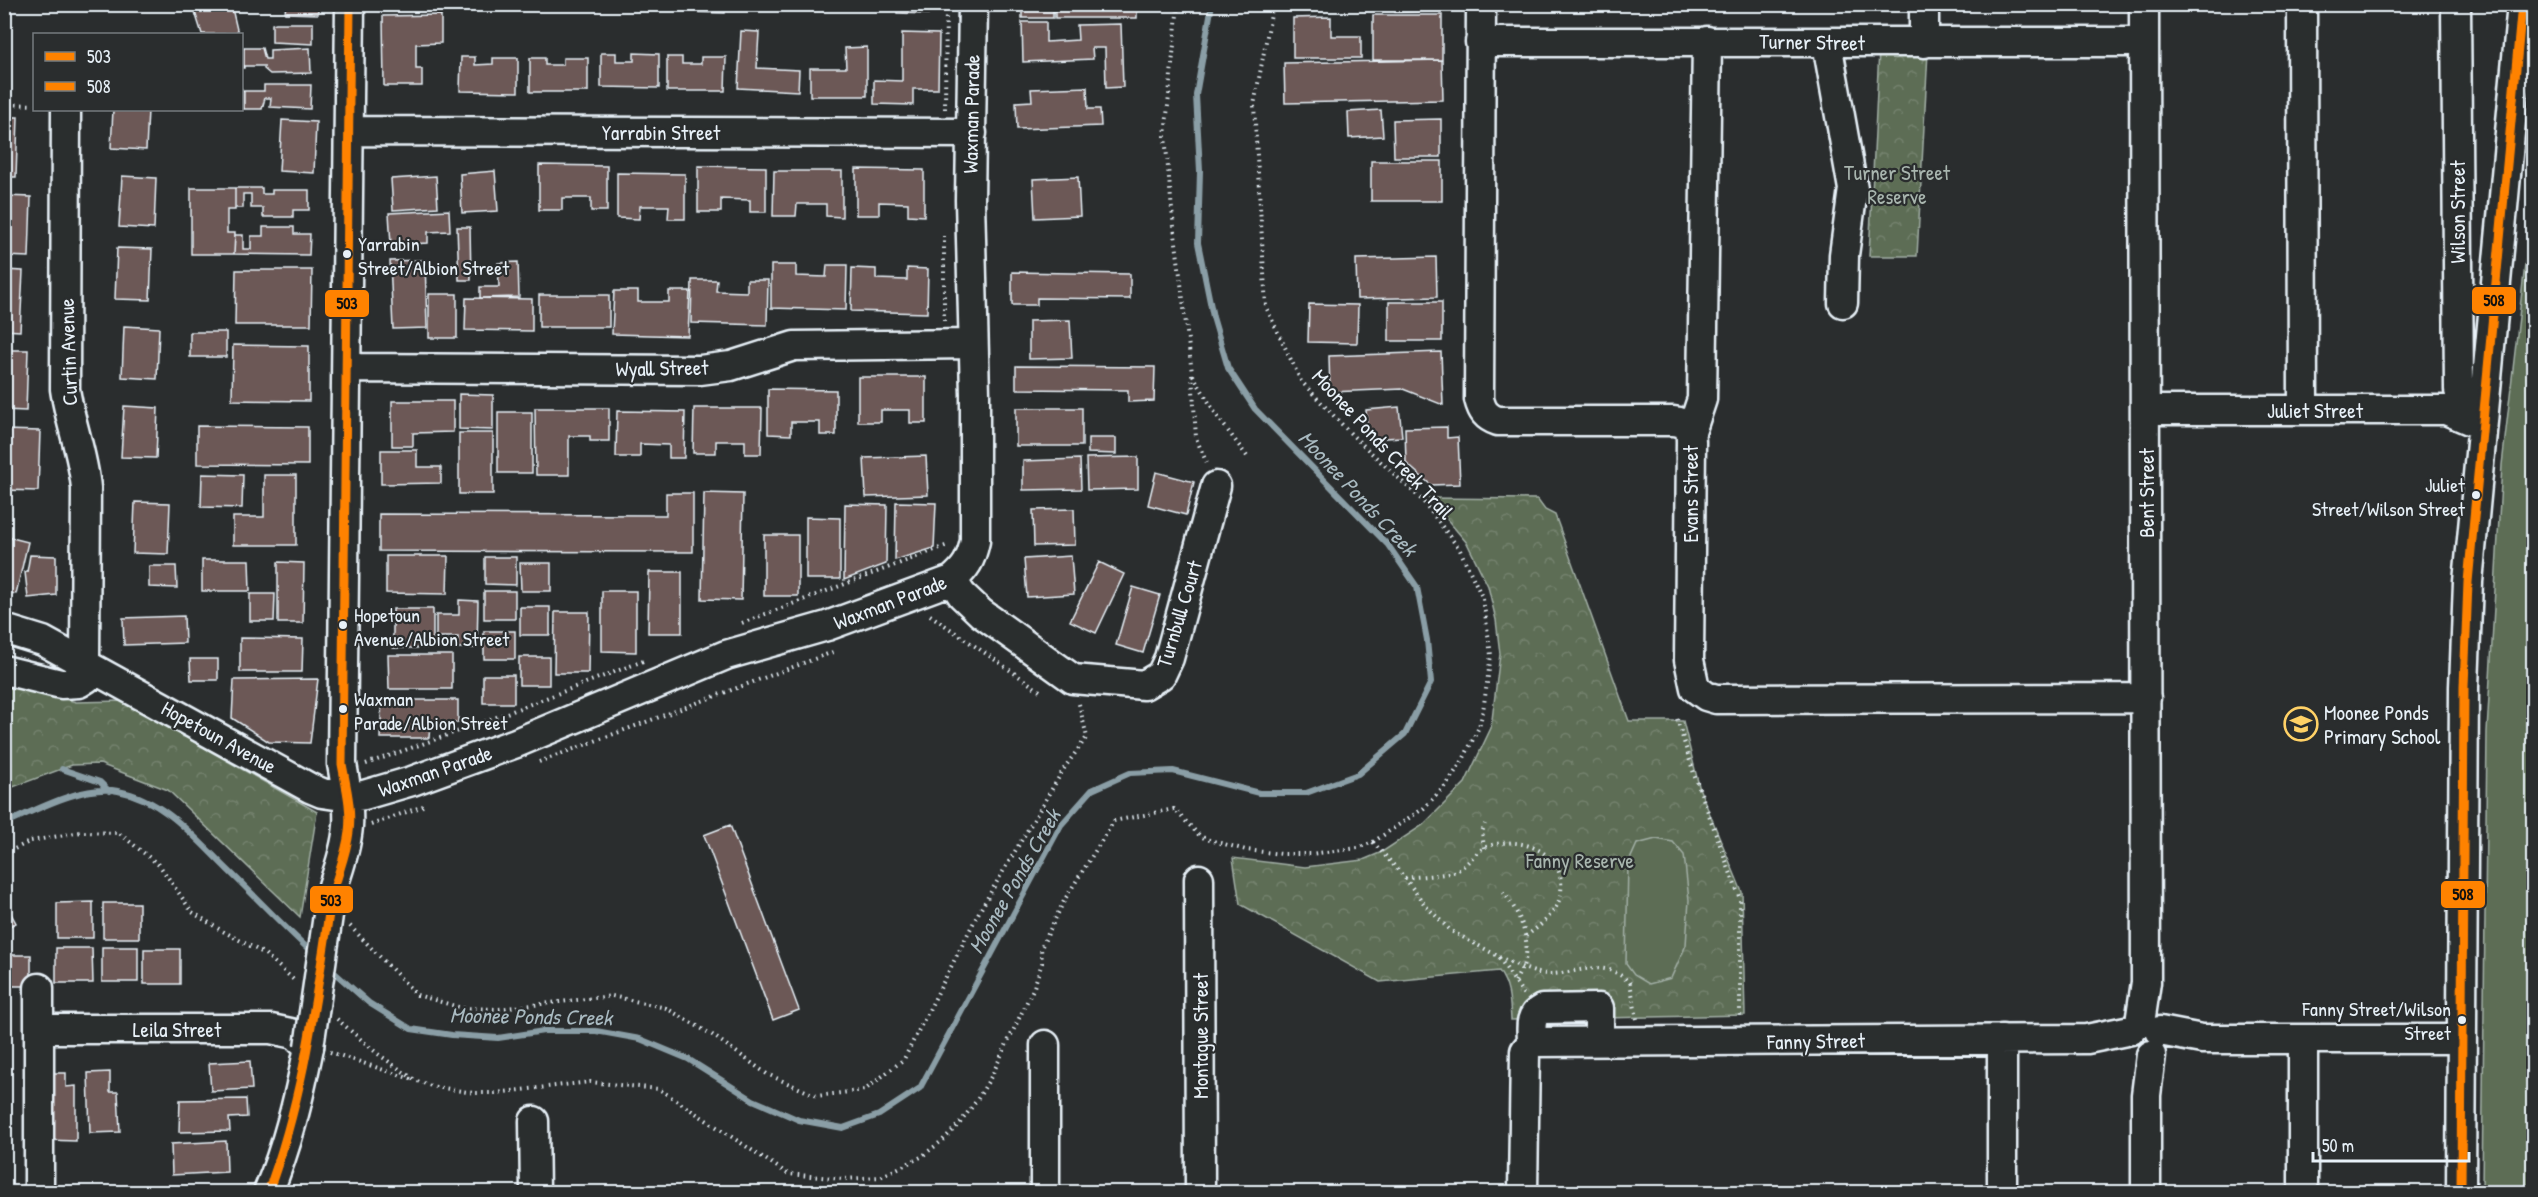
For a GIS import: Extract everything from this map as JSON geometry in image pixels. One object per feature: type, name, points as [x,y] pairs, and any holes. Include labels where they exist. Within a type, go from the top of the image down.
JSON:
[{"type":"street","points":[[268,1192],[283,1156],[294,1119],[349,832],[349,796],[353,759],[347,368],[350,4]]},
{"type":"street","name":"Waxman Parade","points":[[349,796],[412,781],[516,743],[726,655],[827,626],[952,580],[966,568],[972,558],[975,541],[973,344],[970,200],[958,133],[972,4]]},
{"type":"street","name":"Evans Street","points":[[1481,4],[1479,399],[1481,407],[1484,414],[1498,421],[1673,421],[1681,422],[1691,432],[1689,660],[1695,688],[1706,696],[1716,699],[2146,698]]},
{"type":"street","points":[[1924,4],[1924,43]]},
{"type":"street","name":"Bent Street","points":[[2144,4],[2146,1192]]},
{"type":"street","points":[[2302,4],[2303,410]]},
{"type":"street","name":"Wilson Street","points":[[2456,4],[2459,390],[2473,422],[2464,687],[2461,1192]]},
{"type":"street","points":[[2473,422],[2516,77],[2522,4]]},
{"type":"street","points":[[1691,432],[1702,399],[1707,41]]},
{"type":"street","name":"Turner Street","points":[[1480,42],[2143,42]]},
{"type":"street","points":[[1827,43],[1853,189],[1844,255],[1843,303]]},
{"type":"street","name":"Curtin Avenue","points":[[66,111],[65,389],[69,413],[84,464],[89,666]]},
{"type":"street","name":"Yarrabin Street","points":[[349,131],[958,133]]},
{"type":"street","name":"Wyall Street","points":[[347,368],[700,370],[731,366],[794,346],[973,344]]},
{"type":"street","name":"Juliet Street","points":[[2146,410],[2446,410],[2473,422]]},
{"type":"street","name":"Turnbull Court","points":[[952,580],[962,595],[981,613],[1073,679],[1144,685],[1161,675],[1169,658],[1216,486]]},
{"type":"street","name":"Hopetoun Avenue","points":[[4,629],[43,641],[310,788],[349,796]]},
{"type":"street","points":[[4,670],[71,685],[87,678],[89,666]]},
{"type":"street","name":"Montague Street","points":[[1199,879],[1200,1192]]},
{"type":"street","points":[[39,988],[39,1192]]},
{"type":"street","points":[[1523,1192],[1525,1051],[1538,1042],[1533,1015],[1542,1010],[1619,1013]]},
{"type":"street","points":[[1599,1041],[1619,1013]]},
{"type":"street","name":"Leila Street","points":[[40,1029],[271,1029],[295,1034],[309,1047]]},
{"type":"street","points":[[2002,1039],[2002,1192]]},
{"type":"street","points":[[2303,1039],[2303,1192]]},
{"type":"street","name":"Fanny Street","points":[[1538,1042],[2461,1039]]},
{"type":"street","points":[[1045,1045],[1045,1192]]},
{"type":"street","points":[[534,1121],[534,1192]]},
{"type":"path","points":[[946,4],[958,133]]},
{"type":"path","points":[[1178,4],[1165,136],[1192,373],[1196,438],[1216,486]]},
{"type":"path","name":"Moonee Ponds Creek Trail","points":[[335,1017],[378,1054],[414,1080],[431,1086],[473,1093],[495,1093],[590,1082],[659,1089],[788,1174],[843,1179],[880,1177],[921,1156],[943,1140],[960,1123],[971,1107],[992,1075],[1034,987],[1042,963],[1041,948],[1065,899],[1114,822],[1174,808],[1206,839],[1246,850],[1282,854],[1338,852],[1373,842],[1424,808],[1446,785],[1463,760],[1481,719],[1491,655],[1483,599],[1460,550],[1422,500],[1351,434],[1301,381],[1266,307],[1254,105],[1273,4]]},
{"type":"path","points":[[4,104],[33,105]]},
{"type":"path","points":[[944,234],[944,344]]},
{"type":"path","points":[[1192,373],[1217,416],[1249,459]]},
{"type":"path","points":[[731,627],[955,542],[975,541]]},
{"type":"path","points":[[920,619],[931,615],[1043,693]]},
{"type":"path","points":[[537,763],[836,651]]},
{"type":"path","points":[[353,759],[364,765],[645,660]]},
{"type":"path","points":[[336,905],[417,995],[462,1008],[498,1009],[612,996],[666,1008],[711,1034],[767,1074],[817,1096],[865,1090],[904,1059],[979,912],[1065,767],[1087,737],[1077,693],[1080,680]]},
{"type":"path","points":[[1677,719],[1740,899],[1741,1041]]},
{"type":"path","points":[[349,796],[366,826],[432,802]]},
{"type":"path","points":[[1484,848],[1482,832],[1485,824]]},
{"type":"path","points":[[4,854],[31,841],[81,832],[119,833],[160,866],[192,912],[265,954],[298,983]]},
{"type":"path","points":[[1373,842],[1406,878],[1425,905],[1451,931],[1498,957],[1521,967],[1549,973],[1582,968],[1611,970],[1629,983],[1619,1013]]},
{"type":"path","points":[[1406,878],[1456,871],[1484,848],[1520,843],[1549,856],[1558,867],[1562,883],[1557,909],[1549,919],[1526,936]]},
{"type":"path","points":[[1503,892],[1514,909],[1526,936],[1525,960],[1514,983]]},
{"type":"path","points":[[1498,957],[1521,993],[1542,1010]]},
{"type":"path","points":[[309,1047],[414,1080]]},
{"type":"green space","name":"Turner Street Reserve","points":[[1879,50],[1928,52],[1917,256],[1869,256]]},
{"type":"green space","points":[[2533,195],[2533,1192],[2482,1192],[2487,732],[2502,465]]},
{"type":"green space","name":"Fanny Reserve","points":[[1429,498],[1537,499],[1545,510],[1555,515],[1629,721],[1683,721],[1700,790],[1742,892],[1745,1015],[1511,1020],[1507,988],[1499,971],[1380,982],[1240,904],[1233,858],[1305,867],[1363,860],[1382,852],[1423,825],[1465,783],[1491,728],[1500,654],[1496,620],[1488,586],[1467,543]]},
{"type":"green space","points":[[5,683],[76,702],[122,701],[317,812],[300,917],[168,790],[100,764],[72,765],[5,790]]},
{"type":"green space","points":[[1656,839],[1673,842],[1684,855],[1689,900],[1686,945],[1671,978],[1649,984],[1634,975],[1626,964],[1628,864],[1637,844]]},
{"type":"building","points":[[215,4],[231,4],[238,33],[202,33],[195,12]]},
{"type":"building","points":[[286,4],[318,4],[318,14],[285,13]]},
{"type":"building","points":[[689,4],[725,4],[725,13],[689,12]]},
{"type":"building","points":[[789,4],[823,4],[823,11],[789,10]]},
{"type":"building","points":[[897,4],[928,4],[928,14],[897,13]]},
{"type":"building","points":[[1022,4],[1053,4],[1053,18],[1022,18]]},
{"type":"building","points":[[1055,4],[1137,4],[1137,18],[1055,18]]},
{"type":"building","points":[[1395,4],[1439,4],[1439,11],[1395,12]]},
{"type":"building","points":[[441,15],[441,43],[416,44],[416,69],[422,69],[422,86],[384,86],[383,16]]},
{"type":"building","points":[[1373,15],[1442,15],[1442,60],[1373,60]]},
{"type":"building","points":[[1331,17],[1331,36],[1361,36],[1361,58],[1293,58],[1293,18]]},
{"type":"building","points":[[1022,22],[1046,22],[1046,42],[1078,40],[1077,25],[1121,24],[1123,87],[1106,88],[1105,48],[1092,48],[1093,59],[1023,62]]},
{"type":"building","points":[[313,23],[313,44],[272,42],[272,24]]},
{"type":"building","points":[[741,31],[759,32],[757,68],[799,70],[798,91],[738,88]]},
{"type":"building","points":[[902,33],[939,34],[938,89],[913,89],[913,105],[874,104],[874,80],[902,81]]},
{"type":"building","points":[[867,47],[867,96],[810,96],[810,68],[846,68],[845,48]]},
{"type":"building","points":[[244,48],[262,48],[265,59],[270,59],[270,50],[310,48],[311,73],[270,74],[264,66],[244,66]]},
{"type":"building","points":[[601,53],[616,53],[616,61],[634,61],[634,53],[659,54],[659,88],[601,87]]},
{"type":"building","points":[[461,57],[475,57],[475,65],[493,64],[493,58],[518,58],[518,92],[460,91]]},
{"type":"building","points":[[667,57],[682,57],[682,64],[701,64],[701,57],[726,57],[725,91],[667,91]]},
{"type":"building","points":[[530,58],[545,58],[545,65],[563,65],[563,58],[588,58],[588,92],[530,92]]},
{"type":"building","points":[[1442,60],[1443,100],[1285,103],[1284,63]]},
{"type":"building","points":[[264,85],[311,85],[310,109],[270,107],[271,98],[265,98],[262,109],[244,109],[244,91],[264,91]]},
{"type":"building","points":[[1087,87],[1088,109],[1100,109],[1101,126],[1017,129],[1016,102],[1032,101],[1031,89]]},
{"type":"building","points":[[1381,110],[1383,136],[1349,138],[1348,112]]},
{"type":"building","points":[[113,111],[148,111],[146,150],[111,148]]},
{"type":"building","points":[[4,117],[18,117],[16,177],[4,177]]},
{"type":"building","points":[[1441,119],[1441,157],[1394,157],[1393,120]]},
{"type":"building","points":[[282,120],[316,122],[314,173],[279,171]]},
{"type":"building","points":[[1371,161],[1442,161],[1442,201],[1371,201]]},
{"type":"building","points":[[539,165],[607,166],[607,211],[591,211],[591,198],[562,198],[562,210],[539,210]]},
{"type":"building","points":[[698,166],[766,167],[766,212],[750,212],[750,200],[721,199],[721,212],[698,212]]},
{"type":"building","points":[[856,169],[924,170],[924,216],[908,215],[908,203],[879,202],[879,215],[856,215]]},
{"type":"building","points":[[495,171],[498,211],[462,213],[460,174]]},
{"type":"building","points":[[774,171],[842,171],[842,217],[826,216],[826,204],[797,204],[796,216],[773,216]]},
{"type":"building","points":[[617,173],[685,174],[685,219],[668,219],[669,206],[640,206],[639,219],[617,218]]},
{"type":"building","points":[[122,176],[156,178],[154,229],[119,227]]},
{"type":"building","points":[[436,176],[438,207],[393,210],[391,179]]},
{"type":"building","points":[[1078,177],[1080,216],[1035,218],[1033,179]]},
{"type":"building","points":[[191,188],[235,188],[235,210],[227,210],[227,233],[235,233],[234,254],[191,254]]},
{"type":"building","points":[[235,188],[262,188],[262,194],[272,194],[272,190],[309,190],[309,210],[293,210],[293,217],[263,217],[263,208],[251,208],[251,194],[243,194],[243,208],[235,208]]},
{"type":"building","points":[[4,196],[31,197],[29,257],[4,256]]},
{"type":"building","points":[[449,210],[450,231],[428,232],[428,243],[391,245],[389,213]]},
{"type":"building","points":[[263,227],[294,227],[294,234],[310,234],[309,255],[234,254],[235,235],[243,235],[243,249],[251,249],[251,236],[263,236]]},
{"type":"building","points":[[457,227],[470,227],[471,280],[459,280]]},
{"type":"building","points":[[117,248],[152,249],[150,300],[115,299]]},
{"type":"building","points":[[1436,257],[1437,297],[1357,299],[1356,259]]},
{"type":"building","points":[[425,260],[427,328],[393,329],[390,261]]},
{"type":"building","points":[[518,262],[519,297],[480,298],[480,287],[499,287],[498,263]]},
{"type":"building","points":[[771,265],[796,265],[796,276],[826,277],[827,265],[847,265],[846,310],[771,308]]},
{"type":"building","points":[[852,268],[876,269],[876,279],[907,280],[907,268],[928,269],[927,313],[851,311]]},
{"type":"building","points":[[4,270],[23,271],[20,331],[4,330]]},
{"type":"building","points":[[236,270],[312,270],[311,325],[235,325]]},
{"type":"building","points":[[1012,272],[1130,274],[1130,299],[1037,298],[1037,305],[1012,305]]},
{"type":"building","points":[[692,280],[717,280],[716,291],[747,292],[747,280],[768,280],[767,325],[691,323]]},
{"type":"building","points":[[614,291],[638,291],[638,302],[669,302],[669,291],[690,291],[688,336],[612,334]]},
{"type":"building","points":[[429,294],[457,294],[457,338],[429,338]]},
{"type":"building","points":[[539,295],[609,295],[609,327],[539,327]]},
{"type":"building","points":[[466,298],[532,299],[532,331],[465,330]]},
{"type":"building","points":[[1389,302],[1442,302],[1442,341],[1389,341]]},
{"type":"building","points":[[1309,304],[1358,305],[1357,343],[1308,342]]},
{"type":"building","points":[[1070,320],[1072,358],[1029,359],[1029,321]]},
{"type":"building","points":[[124,326],[159,328],[157,379],[122,377]]},
{"type":"building","points":[[190,332],[226,332],[226,357],[190,357]]},
{"type":"building","points":[[233,345],[309,346],[309,401],[232,400]]},
{"type":"building","points":[[4,350],[28,350],[26,411],[4,410]]},
{"type":"building","points":[[1441,352],[1443,405],[1403,389],[1330,392],[1329,356]]},
{"type":"building","points":[[1016,366],[1155,367],[1154,401],[1128,402],[1128,390],[1016,389]]},
{"type":"building","points":[[858,377],[926,377],[926,423],[910,423],[910,410],[881,410],[881,422],[858,422]]},
{"type":"building","points":[[768,389],[836,390],[836,435],[820,435],[820,422],[791,422],[791,435],[768,434]]},
{"type":"building","points":[[459,394],[493,395],[493,430],[459,429]]},
{"type":"building","points":[[392,401],[453,401],[453,432],[413,433],[413,446],[392,446]]},
{"type":"building","points":[[124,406],[158,408],[156,458],[121,457]]},
{"type":"building","points":[[1399,407],[1402,437],[1368,439],[1366,410]]},
{"type":"building","points":[[535,408],[609,408],[609,441],[590,441],[590,436],[569,436],[569,475],[536,475]]},
{"type":"building","points":[[694,408],[762,408],[761,454],[745,454],[745,441],[716,441],[716,453],[693,453]]},
{"type":"building","points":[[1016,408],[1082,408],[1082,446],[1016,446]]},
{"type":"building","points":[[617,411],[685,412],[684,458],[669,458],[669,445],[640,444],[640,457],[616,457]]},
{"type":"building","points":[[498,412],[532,412],[532,473],[498,473]]},
{"type":"building","points":[[197,426],[308,427],[308,465],[197,464]]},
{"type":"building","points":[[1447,427],[1447,438],[1458,437],[1460,484],[1431,485],[1406,463],[1405,428]]},
{"type":"building","points":[[4,430],[40,431],[38,491],[4,490]]},
{"type":"building","points":[[459,433],[493,433],[493,494],[459,494]]},
{"type":"building","points":[[1088,438],[1116,438],[1116,454],[1088,453]]},
{"type":"building","points":[[381,450],[417,450],[417,467],[441,467],[441,483],[381,484]]},
{"type":"building","points":[[926,456],[928,495],[866,497],[864,458]]},
{"type":"building","points":[[1138,457],[1138,489],[1087,490],[1086,458]]},
{"type":"building","points":[[1080,459],[1081,489],[1023,490],[1023,461]]},
{"type":"building","points":[[1156,472],[1194,482],[1186,515],[1148,505]]},
{"type":"building","points":[[202,474],[243,475],[242,508],[201,507]]},
{"type":"building","points":[[264,475],[296,475],[296,545],[233,545],[233,517],[264,517]]},
{"type":"building","points":[[666,493],[693,493],[693,552],[379,551],[379,514],[666,515]]},
{"type":"building","points":[[704,493],[743,494],[741,600],[702,599]]},
{"type":"building","points":[[135,502],[170,503],[168,554],[133,553]]},
{"type":"building","points":[[896,502],[936,503],[934,548],[895,560]]},
{"type":"building","points":[[845,504],[887,505],[886,564],[844,580]]},
{"type":"building","points":[[1074,509],[1075,545],[1034,546],[1033,510]]},
{"type":"building","points":[[806,517],[840,518],[840,579],[806,579]]},
{"type":"building","points":[[764,535],[798,535],[798,596],[764,596]]},
{"type":"building","points":[[4,536],[28,542],[16,594],[4,592]]},
{"type":"building","points":[[30,555],[56,556],[56,595],[28,598],[25,572],[27,572]]},
{"type":"building","points":[[386,556],[448,556],[447,594],[386,593]]},
{"type":"building","points":[[1071,556],[1074,594],[1027,597],[1024,559]]},
{"type":"building","points":[[485,557],[516,557],[516,585],[485,584]]},
{"type":"building","points":[[202,560],[249,560],[250,591],[202,591]]},
{"type":"building","points":[[278,562],[304,563],[303,623],[278,623]]},
{"type":"building","points":[[1099,562],[1124,574],[1096,633],[1070,621]]},
{"type":"building","points":[[520,563],[551,563],[551,591],[521,591]]},
{"type":"building","points":[[149,566],[176,566],[177,588],[149,587]]},
{"type":"building","points":[[649,572],[682,572],[682,633],[648,633]]},
{"type":"building","points":[[1133,587],[1160,595],[1143,653],[1116,645]]},
{"type":"building","points":[[484,591],[515,591],[515,619],[484,619]]},
{"type":"building","points":[[602,591],[636,591],[636,652],[602,651]]},
{"type":"building","points":[[250,594],[275,594],[274,621],[250,621]]},
{"type":"building","points":[[459,600],[478,601],[477,648],[458,648],[458,637],[436,637],[436,615],[459,615]]},
{"type":"building","points":[[520,607],[550,607],[550,635],[520,635]]},
{"type":"building","points":[[393,609],[433,609],[433,648],[393,648]]},
{"type":"building","points":[[555,612],[589,612],[588,673],[554,673]]},
{"type":"building","points":[[184,616],[185,643],[124,645],[123,618]]},
{"type":"building","points":[[484,631],[515,631],[515,659],[484,659]]},
{"type":"building","points":[[240,638],[303,639],[302,672],[240,672]]},
{"type":"building","points":[[388,655],[452,655],[452,689],[389,689]]},
{"type":"building","points":[[519,657],[549,657],[549,685],[519,685]]},
{"type":"building","points":[[190,659],[218,659],[218,680],[191,680]]},
{"type":"building","points":[[483,675],[514,675],[514,703],[483,703]]},
{"type":"building","points":[[318,679],[310,743],[269,742],[232,718],[234,680]]},
{"type":"building","points":[[382,700],[458,700],[458,723],[430,723],[429,738],[380,738]]},
{"type":"building","points":[[730,825],[799,1010],[773,1020],[704,835]]},
{"type":"building","points":[[4,901],[16,923],[4,929]]},
{"type":"building","points":[[93,902],[93,938],[57,938],[57,903]]},
{"type":"building","points":[[103,903],[139,903],[139,938],[103,938]]},
{"type":"building","points":[[102,947],[138,947],[138,982],[102,982]]},
{"type":"building","points":[[56,948],[92,948],[93,983],[56,983]]},
{"type":"building","points":[[144,949],[180,949],[180,984],[144,984]]},
{"type":"building","points":[[4,955],[31,955],[31,986],[4,986]]},
{"type":"building","points":[[250,1061],[252,1089],[211,1091],[209,1063]]},
{"type":"building","points":[[110,1072],[110,1092],[118,1092],[120,1132],[90,1133],[88,1073]]},
{"type":"building","points":[[47,1073],[66,1073],[66,1087],[76,1086],[76,1141],[46,1140]]},
{"type":"building","points":[[246,1099],[247,1117],[229,1118],[230,1131],[179,1132],[180,1100]]},
{"type":"building","points":[[226,1141],[227,1172],[172,1175],[171,1144]]},
{"type":"waterway","name":"Moonee Ponds Creek","points":[[328,967],[369,1003],[411,1029],[498,1038],[544,1031],[596,1031],[640,1039],[688,1059],[753,1100],[799,1120],[843,1128],[879,1115],[920,1088],[1061,825],[1092,790],[1130,773],[1173,771],[1259,793],[1306,793],[1358,774],[1405,734],[1431,682],[1427,640],[1417,587],[1388,545],[1255,409],[1228,368],[1213,317],[1198,243],[1200,171],[1196,95],[1212,4]]},
{"type":"waterway","points":[[62,769],[100,782],[109,791]]},
{"type":"waterway","name":"Moonee Ponds Creek","points":[[4,824],[60,800],[90,791],[118,791],[135,795],[150,802],[179,822],[314,954]]},
{"type":"transit line","name":"503","points":[[268,1192],[299,1087],[332,897],[350,823],[342,764],[350,4]]},
{"type":"transit line","name":"508","points":[[2461,1192],[2464,687],[2468,582],[2522,4]]},
{"type":"place","name":"Yarrabin Street/Albion Street","points":[[347,254]]},
{"type":"place","name":"Juliet Street/Wilson Street","points":[[2476,495]]},
{"type":"place","name":"Hopetoun Avenue/Albion Street","points":[[343,625]]},
{"type":"place","name":"Waxman Parade/Albion Street","points":[[343,709]]},
{"type":"place","name":"Moonee Ponds Primary School","points":[[2301,724]]},
{"type":"place","name":"Fanny Street/Wilson Street","points":[[2462,1020]]}]
